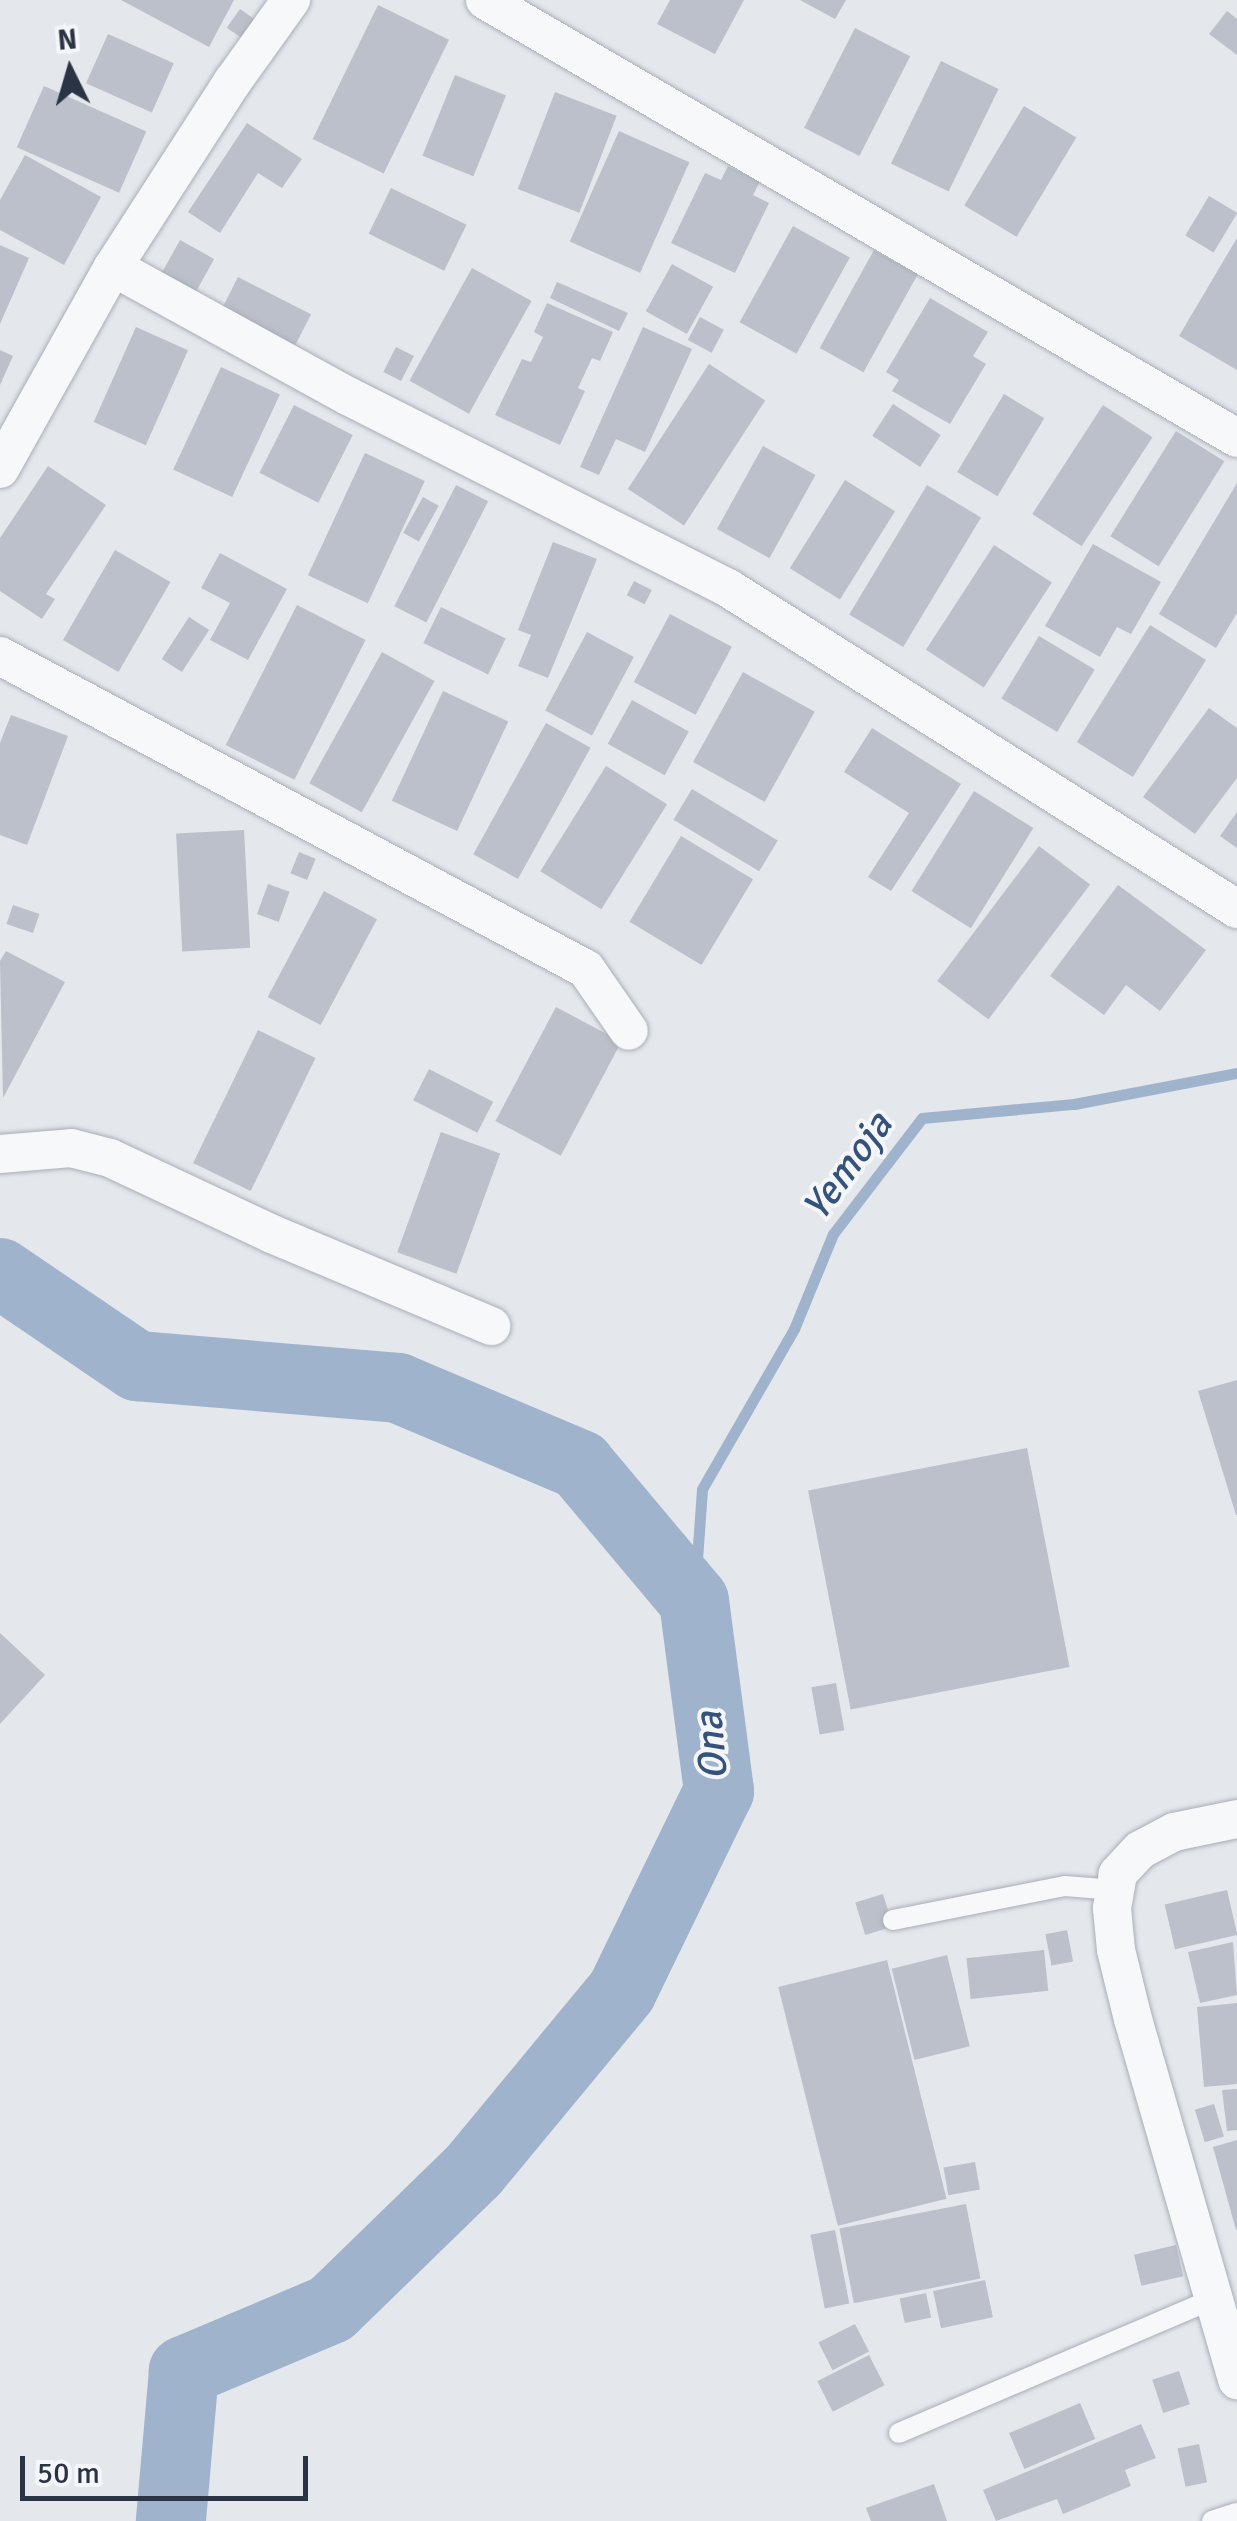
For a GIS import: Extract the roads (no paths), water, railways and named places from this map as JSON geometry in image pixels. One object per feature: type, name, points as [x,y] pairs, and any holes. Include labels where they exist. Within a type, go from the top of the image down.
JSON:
[{"type":"street","points":[[0,469],[113,267],[233,80],[291,0]]},
{"type":"street","points":[[485,0],[1237,438]]},
{"type":"street","points":[[113,267],[348,396],[728,588],[1237,910]]},
{"type":"street","points":[[0,656],[586,969],[629,1032]]},
{"type":"street","points":[[0,1154],[71,1148],[110,1158],[272,1234],[491,1326]]},
{"type":"street","points":[[1237,1819],[1174,1832],[1140,1850],[1116,1882],[1116,1950],[1237,2380]]},
{"type":"lane","points":[[893,1920],[1065,1886],[1116,1882]]},
{"type":"lane","points":[[899,2433],[1214,2298]]},
{"type":"lane","points":[[1212,2521],[1237,2513]]},
{"type":"waterway","name":"Yemoja","points":[[694,1601],[702,1489],[794,1329],[833,1234],[922,1118],[1074,1104],[1237,1073]]},
{"type":"waterway","name":"Ona","points":[[0,1273],[137,1366],[398,1388],[580,1465],[694,1601],[719,1791],[622,1991],[474,2170],[331,2309],[184,2371],[171,2521]]}]
